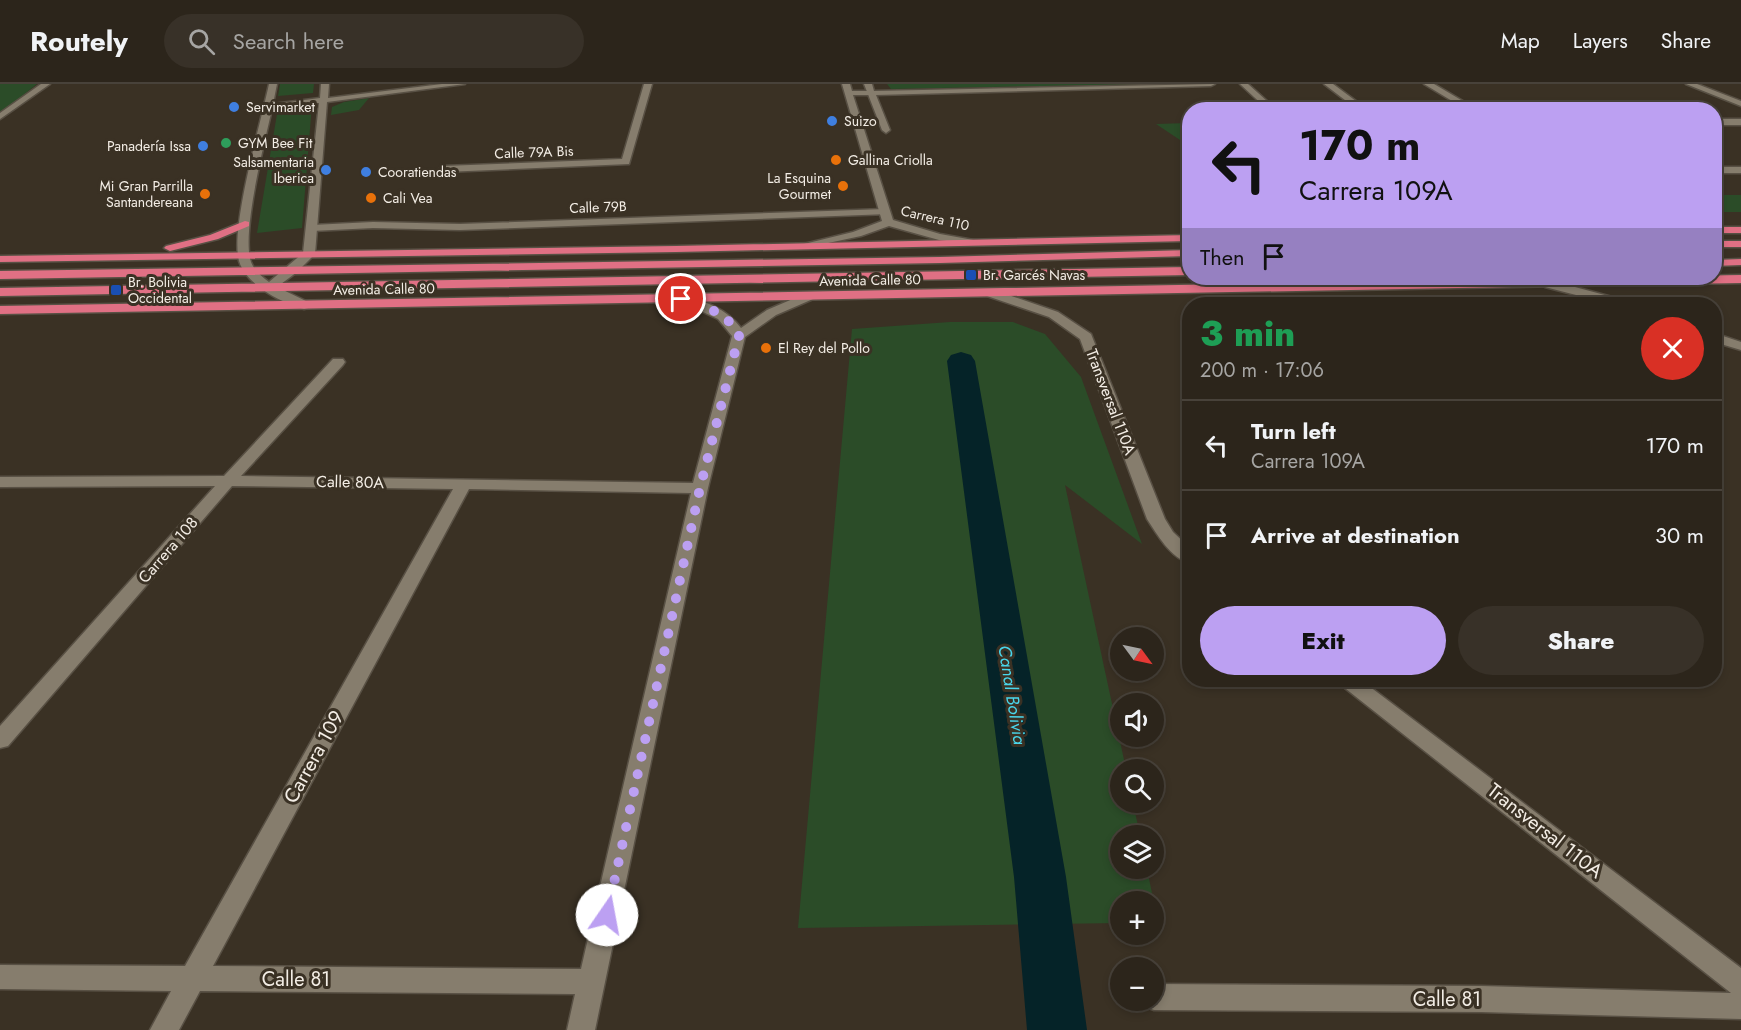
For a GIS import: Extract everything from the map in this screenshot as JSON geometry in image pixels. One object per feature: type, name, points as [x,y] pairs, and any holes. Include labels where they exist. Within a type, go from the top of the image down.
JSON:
[{"type":"highway","points":[[113,256],[195,242],[245,224]]},
{"type":"highway","points":[[1722,231],[1741,230]]},
{"type":"highway","points":[[0,259],[804,247],[1182,238]]},
{"type":"highway","points":[[1722,244],[1741,244]]},
{"type":"highway","points":[[676,249],[740,263]]},
{"type":"highway","name":"Avenida Calle 80","points":[[0,275],[1182,253]]},
{"type":"highway","points":[[1722,263],[1741,262]]},
{"type":"highway","name":"Avenida Calle 80","points":[[0,292],[1182,271]]},
{"type":"highway","name":"Avenida Calle 80","points":[[1722,279],[1741,279]]},
{"type":"highway","name":"Avenida Calle 80","points":[[0,310],[1488,285]]},
{"type":"street","points":[[0,117],[46,84]]},
{"type":"street","points":[[273,84],[245,224],[243,255],[251,271],[269,288],[304,305]]},
{"type":"street","points":[[269,288],[293,270],[309,254],[325,84]]},
{"type":"street","points":[[268,106],[461,84]]},
{"type":"street","name":"Calle 79A Bis","points":[[444,169],[626,162],[648,84]]},
{"type":"street","points":[[868,84],[886,130]]},
{"type":"street","points":[[848,89],[871,93],[1211,84]]},
{"type":"street","points":[[1244,84],[1264,102]]},
{"type":"street","points":[[1328,84],[1353,102]]},
{"type":"street","points":[[1428,84],[1460,102]]},
{"type":"street","points":[[1690,84],[1741,104]]},
{"type":"street","name":"Carrera 110","points":[[848,89],[886,217]]},
{"type":"street","points":[[1722,122],[1741,122]]},
{"type":"street","points":[[1722,170],[1741,170]]},
{"type":"street","name":"Carrera 110","points":[[886,217],[939,237],[975,243]]},
{"type":"street","name":"Carrera 110","points":[[804,247],[857,234],[886,217]]},
{"type":"street","name":"Calle 79B","points":[[312,228],[373,225],[471,226],[886,217]]},
{"type":"street","points":[[1554,285],[1597,297]]},
{"type":"street","name":"Transversal 110A","points":[[991,293],[1049,311],[1072,323],[1086,337],[1156,519],[1166,535],[1182,550]]},
{"type":"street","points":[[581,1030],[700,488],[739,336],[749,326],[768,314],[809,296]]},
{"type":"street","points":[[681,299],[720,314],[734,326],[739,336]]},
{"type":"street","points":[[1722,340],[1741,346]]},
{"type":"street","name":"Carrera 108","points":[[0,740],[228,481],[338,362]]},
{"type":"street","name":"Calle 80A","points":[[0,482],[228,481],[700,488]]},
{"type":"street","name":"Carrera 109","points":[[164,1030],[464,484]]},
{"type":"street","name":"Transversal 110A","points":[[1357,687],[1741,984]]},
{"type":"street","name":"Calle 81","points":[[0,977],[593,982]]},
{"type":"street","name":"Calle 81","points":[[1164,997],[1481,999],[1741,1006]]},
{"type":"green space","points":[[0,84],[37,84],[0,114]]},
{"type":"green space","points":[[280,84],[314,84],[313,93],[278,96]]},
{"type":"green space","points":[[887,84],[1150,84],[891,89]]},
{"type":"green space","points":[[369,98],[359,110],[331,115],[332,107],[344,102]]},
{"type":"green space","points":[[312,104],[302,228],[257,233],[278,108]]},
{"type":"green space","points":[[1182,123],[1182,141],[1156,124]]},
{"type":"green space","points":[[1722,195],[1741,195],[1741,212],[1722,212]]},
{"type":"green space","points":[[950,322],[1013,322],[1045,334],[1081,377],[1142,544],[1065,485],[1110,695],[1110,747],[1121,747],[1124,759],[1110,759],[1110,813],[1135,813],[1138,825],[1110,825],[1110,879],[1149,879],[1152,891],[1110,891],[1110,923],[798,928],[852,329]]},
{"type":"waterway","name":"Canal Bolivia","points":[[961,361],[1040,877],[1057,1030]]},
{"type":"place","name":"Servimarket","points":[[234,107]]},
{"type":"place","name":"Suizo","points":[[832,121]]},
{"type":"place","name":"GYM Bee Fit","points":[[226,143]]},
{"type":"place","name":"Panadería Issa","points":[[203,146]]},
{"type":"place","name":"Gallina Criolla","points":[[836,160]]},
{"type":"place","name":"Salsamentaria Iberica","points":[[326,170]]},
{"type":"place","name":"Cooratiendas","points":[[366,172]]},
{"type":"place","name":"La Esquina Gourmet","points":[[843,186]]},
{"type":"place","name":"Mi Gran Parrilla Santandereana","points":[[205,194]]},
{"type":"place","name":"Cali Vea","points":[[371,198]]},
{"type":"place","name":"Br. Garcés Navas","points":[[971,275]]},
{"type":"place","name":"Br. Bolivia Occidental","points":[[116,290]]},
{"type":"place","name":"El Rey del Pollo","points":[[766,348]]},
{"type":"route","points":[[607,915],[700,488],[739,336],[734,326],[720,314],[681,299]]}]
